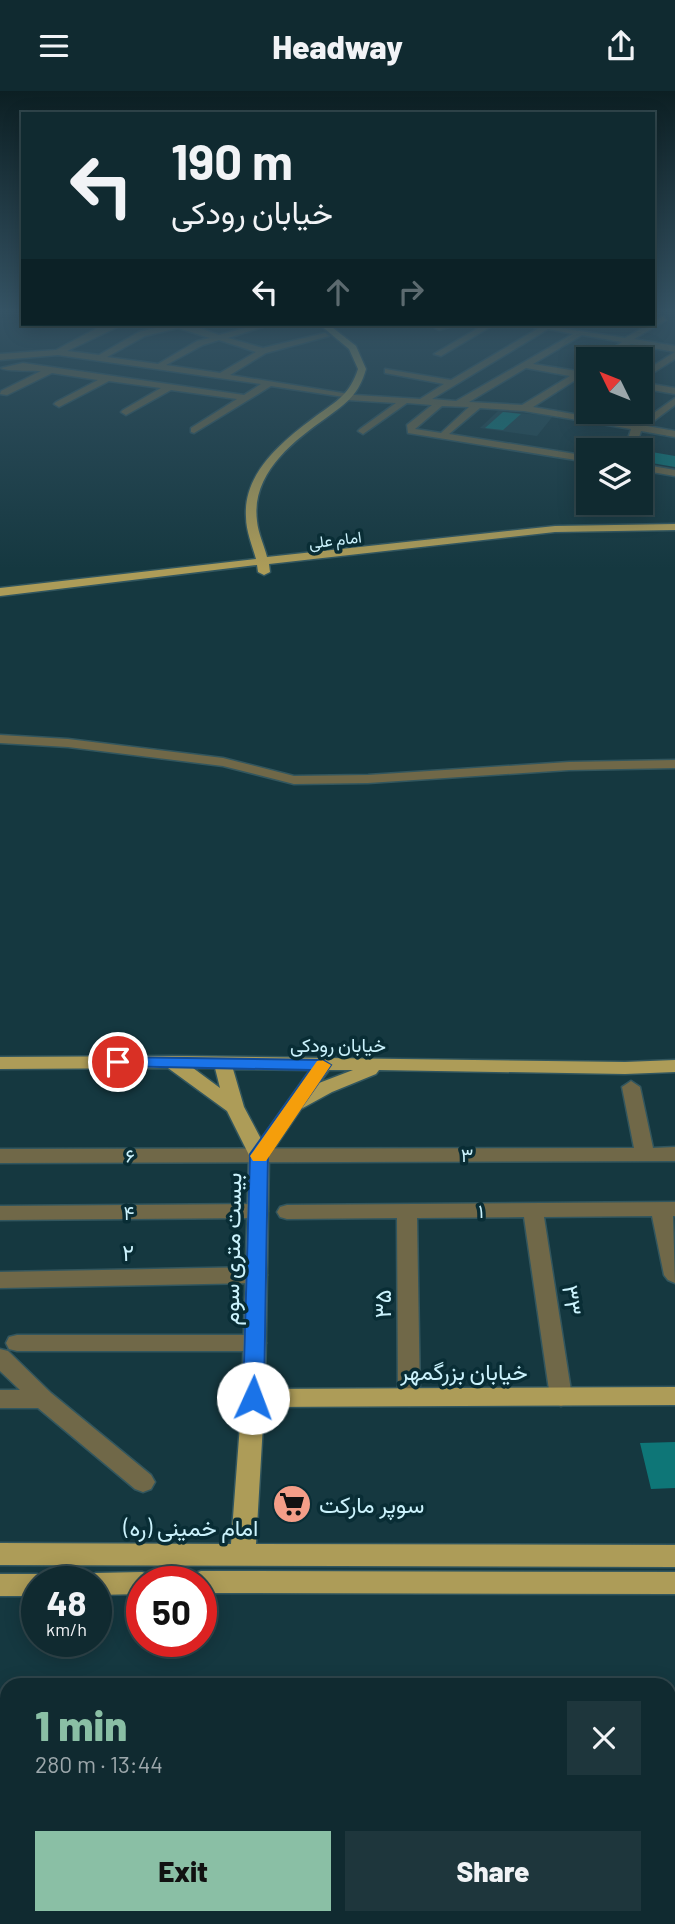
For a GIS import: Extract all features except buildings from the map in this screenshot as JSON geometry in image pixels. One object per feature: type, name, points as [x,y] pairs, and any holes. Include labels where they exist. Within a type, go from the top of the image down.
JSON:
[{"type":"main road","points":[[264,567],[252,535],[250,511],[254,491],[265,468],[285,445],[347,399]]},
{"type":"main road","name":"امام علی","points":[[0,601],[555,529],[675,527]]},
{"type":"main road","name":"امام علی","points":[[0,592],[522,542],[675,537]]},
{"type":"main road","points":[[172,1062],[235,1107]]},
{"type":"main road","name":"خیابان رودکی","points":[[0,1063],[172,1062],[625,1068],[675,1066]]},
{"type":"main road","name":"بیست متری سوم","points":[[223,1064],[235,1107],[259,1154],[253,1398],[243,1555]]},
{"type":"main road","name":"بیست متری سوم","points":[[259,1154],[323,1065]]},
{"type":"main road","points":[[295,1107],[336,1083],[382,1065]]},
{"type":"main road","name":"خیابان بزرگمهر","points":[[253,1398],[675,1396]]},
{"type":"main road","name":"امام خمینی (ره)","points":[[0,1554],[675,1556]]},
{"type":"main road","points":[[217,1582],[675,1583]]},
{"type":"main road","points":[[0,1585],[21,1585]]},
{"type":"street","points":[[59,404],[69,399]]},
{"type":"street","points":[[126,412],[150,399]]},
{"type":"street","points":[[229,399],[191,426],[245,399]]},
{"type":"street","points":[[377,399],[576,413]]},
{"type":"street","points":[[421,402],[427,399]]},
{"type":"street","points":[[458,404],[468,399]]},
{"type":"street","points":[[524,408],[541,399]]},
{"type":"street","points":[[363,431],[404,401]]},
{"type":"street","points":[[634,438],[633,432],[637,428],[675,401]]},
{"type":"street","points":[[440,403],[410,427],[411,431],[576,457]]},
{"type":"street","points":[[445,432],[478,405]]},
{"type":"street","points":[[622,424],[674,434]]},
{"type":"street","points":[[536,461],[576,468]]},
{"type":"street","points":[[570,467],[576,463]]},
{"type":"street","points":[[653,469],[675,473]]},
{"type":"street","points":[[0,739],[68,743],[223,762],[294,780],[368,779],[569,767],[675,764]]},
{"type":"street","points":[[631,1087],[645,1154]]},
{"type":"street","name":"۳","points":[[259,1154],[675,1154]]},
{"type":"street","name":"۶","points":[[0,1156],[259,1154]]},
{"type":"street","points":[[668,1209],[675,1275]]},
{"type":"street","name":"۱","points":[[287,1212],[668,1209]]},
{"type":"street","name":"۳۳","points":[[533,1210],[561,1397]]},
{"type":"street","name":"۳۵","points":[[407,1211],[409,1397]]},
{"type":"street","name":"۴","points":[[0,1213],[258,1212]]},
{"type":"street","name":"۲","points":[[0,1280],[257,1275]]},
{"type":"street","points":[[9,1350],[255,1343]]},
{"type":"street","points":[[9,1350],[43,1399],[143,1482]]},
{"type":"street","points":[[0,1399],[43,1399]]},
{"type":"shaded area","points":[[498,411],[553,416],[537,436],[480,428]]},
{"type":"slow traffic","points":[[259,1156],[322,1065]]},
{"type":"place","name":"سوپر مارکت","points":[[292,1504]]},
{"type":"route","points":[[118,1062],[323,1065],[259,1154],[253,1398]]}]
